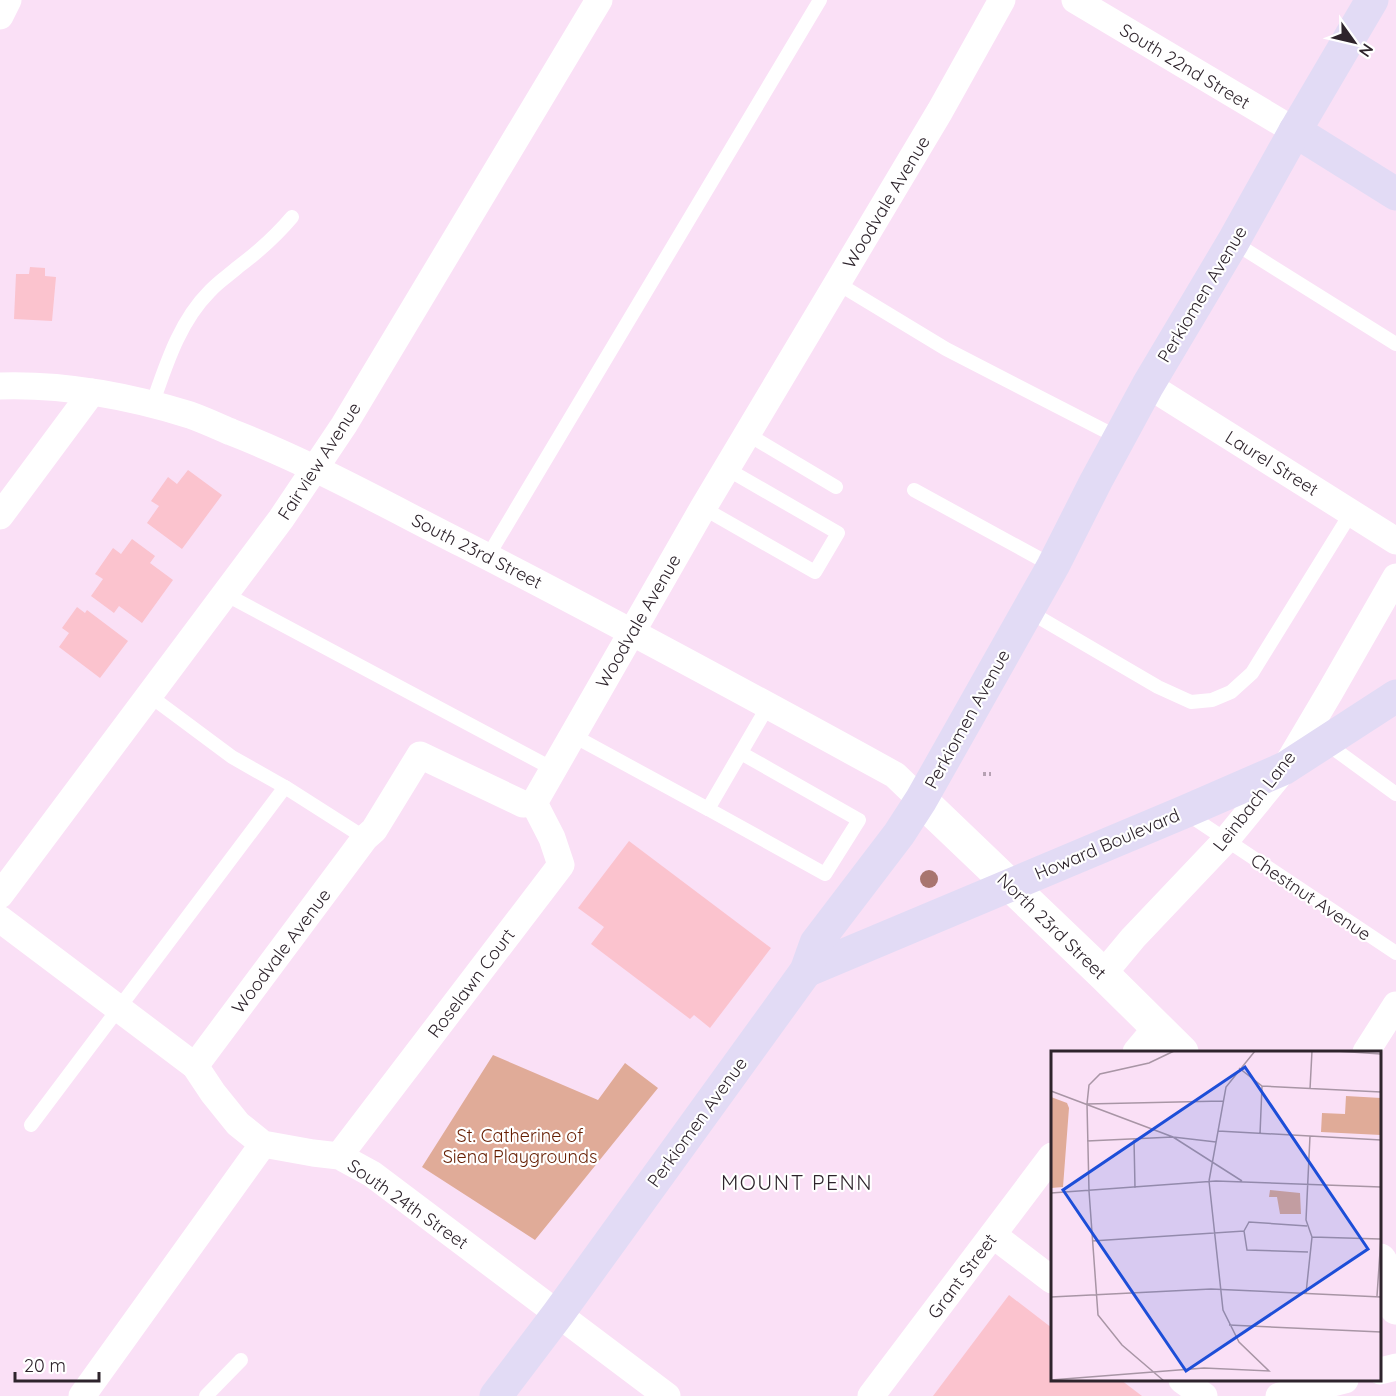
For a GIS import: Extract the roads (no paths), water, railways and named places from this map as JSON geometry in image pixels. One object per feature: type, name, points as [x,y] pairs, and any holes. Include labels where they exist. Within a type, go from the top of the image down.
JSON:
[{"type":"main road","name":"Perkiomen Avenue","points":[[496,1396],[806,971],[816,943],[899,834],[921,800],[1053,566],[1148,385],[1372,0]]},
{"type":"main road","points":[[1295,130],[1396,194]]},
{"type":"main road","name":"Howard Boulevard","points":[[806,971],[1284,768],[1395,697]]},
{"type":"main road","name":"North 23rd Street","points":[[921,800],[1103,974],[1146,1040],[1176,1051]]},
{"type":"main road","points":[[1381,1262],[1396,1308]]},
{"type":"street","points":[[0,16],[8,0]]},
{"type":"street","name":"Fairview Avenue","points":[[0,895],[281,519],[315,469],[344,425],[599,0]]},
{"type":"street","name":"Woodvale Avenue","points":[[195,1066],[365,838],[374,830],[420,755],[523,804],[534,803],[703,508],[940,111],[1002,0]]},
{"type":"street","name":"South 22nd Street","points":[[1076,0],[1295,130]]},
{"type":"street","name":"South 23rd Street","points":[[0,386],[21,385],[92,392],[129,399],[190,416],[262,444],[488,556],[632,632],[895,775],[921,800]]},
{"type":"street","name":"Laurel Street","points":[[1148,385],[1396,542]]},
{"type":"street","points":[[0,516],[92,392]]},
{"type":"street","name":"Leinbach Lane","points":[[1103,974],[1133,938],[1226,840],[1284,768],[1396,577]]},
{"type":"street","name":"Roselawn Court","points":[[339,1156],[561,865],[552,838],[534,803]]},
{"type":"street","name":"South 24th Street","points":[[0,919],[195,1066],[238,1124],[263,1144],[313,1154],[339,1156],[372,1174],[668,1396]]},
{"type":"street","points":[[1367,1051],[1396,1005]]},
{"type":"street","points":[[82,1396],[263,1144]]},
{"type":"street","name":"Grant Street","points":[[871,1396],[1045,1170]]},
{"type":"street","points":[[993,1235],[1051,1278]]},
{"type":"street","points":[[1381,1371],[1396,1367]]},
{"type":"street","points":[[1183,1381],[1204,1396]]},
{"type":"street","points":[[1279,1396],[1341,1381]]},
{"type":"lane","points":[[488,556],[820,0]]},
{"type":"lane","points":[[152,405],[170,352],[190,314],[210,290],[259,251],[292,217]]},
{"type":"lane","points":[[1233,242],[1396,344]]},
{"type":"lane","points":[[837,283],[946,349],[1119,438]]},
{"type":"lane","points":[[747,434],[836,487]]},
{"type":"lane","points":[[703,508],[815,572],[838,533],[727,469]]},
{"type":"lane","points":[[914,490],[1053,566]]},
{"type":"lane","points":[[1028,610],[1158,687],[1191,702],[1212,700],[1231,692],[1252,673],[1351,513]]},
{"type":"lane","points":[[225,594],[553,769]]},
{"type":"lane","points":[[150,696],[232,757],[365,838]]},
{"type":"lane","points":[[708,809],[768,706]]},
{"type":"lane","points":[[573,735],[825,874],[859,819],[741,753]]},
{"type":"lane","points":[[1324,742],[1396,794]]},
{"type":"lane","points":[[31,1125],[285,788]]},
{"type":"lane","name":"Chestnut Avenue","points":[[1184,812],[1396,953]]},
{"type":"lane","points":[[206,1396],[241,1360]]},
{"type":"district","name":"MOUNT PENN","points":[[797,1182]]},
{"type":"park label","name":"St. Catherine of Siena Playgrounds","points":[[520,1145]]}]
